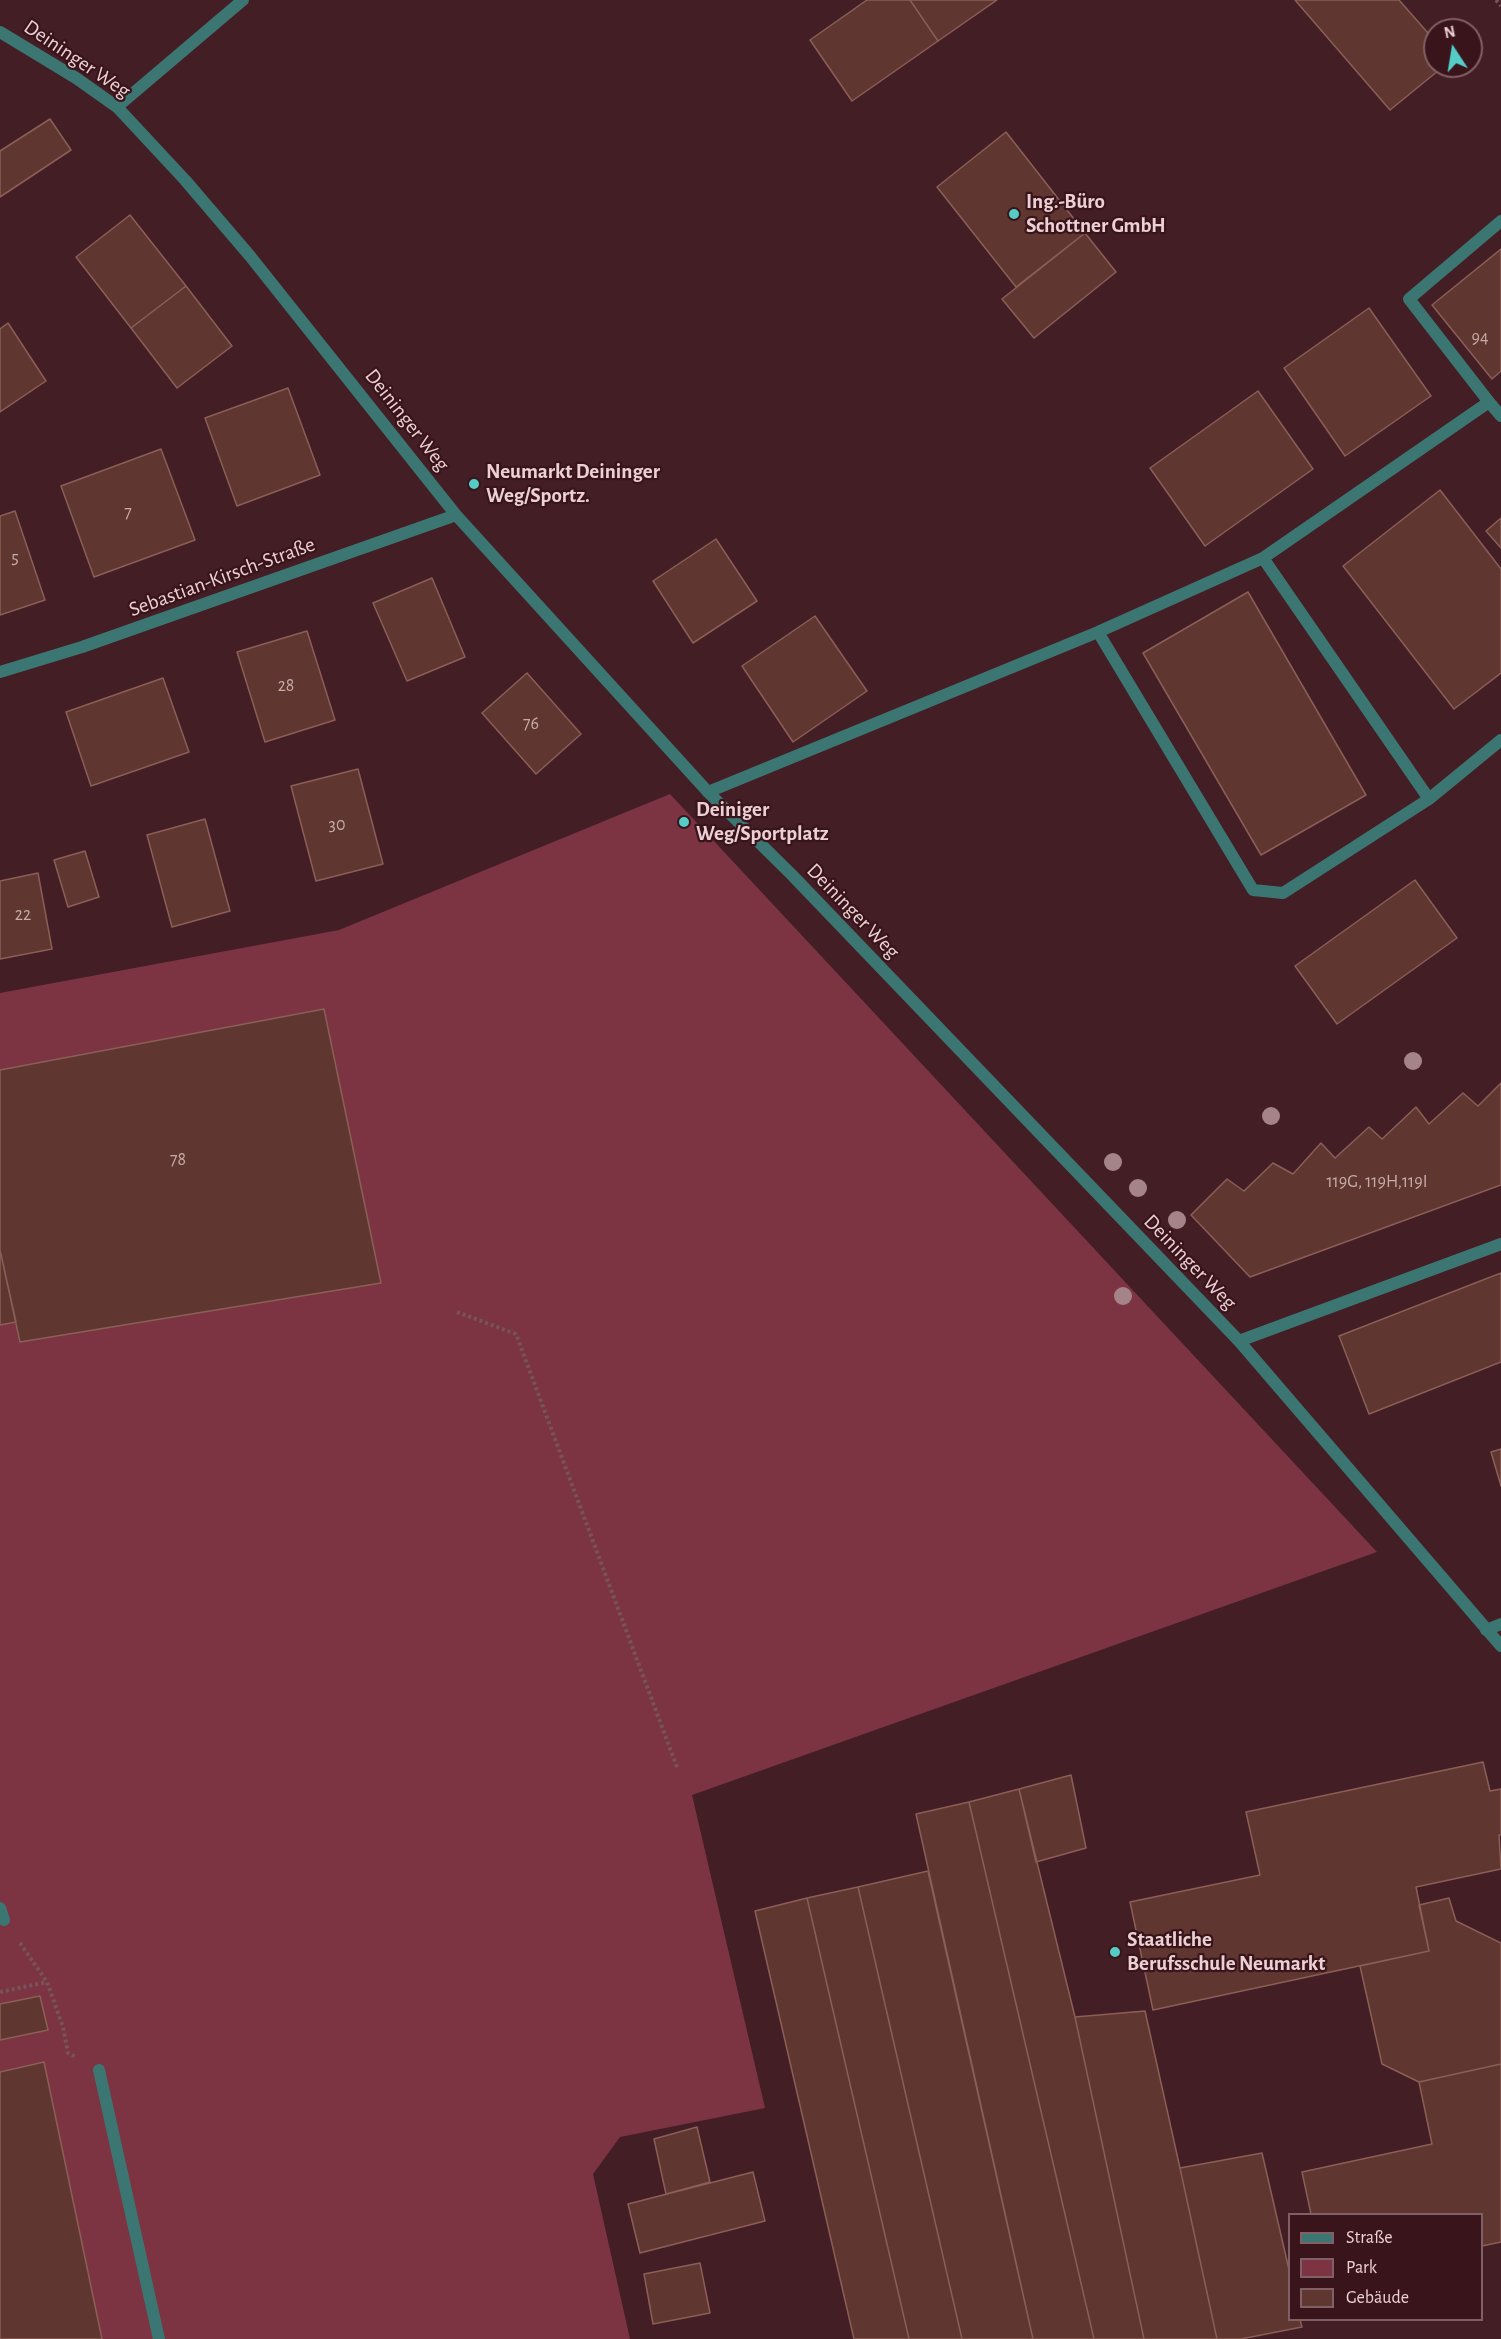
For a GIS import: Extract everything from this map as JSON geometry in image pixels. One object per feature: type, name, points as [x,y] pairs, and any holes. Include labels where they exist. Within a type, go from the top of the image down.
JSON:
[{"type":"street","points":[[117,107],[243,0]]},
{"type":"street","name":"Deininger Weg","points":[[0,32],[76,78],[117,107],[185,180],[250,256],[456,515],[708,792],[792,875],[1239,1341],[1501,1646]]},
{"type":"street","points":[[1501,221],[1409,298],[1501,416]]},
{"type":"street","points":[[708,792],[1098,632],[1263,558],[1489,402]]},
{"type":"street","name":"Sebastian-Kirsch-Straße","points":[[0,672],[82,647],[456,515]]},
{"type":"street","points":[[1263,558],[1429,799]]},
{"type":"street","points":[[1098,632],[1253,890],[1283,893],[1429,799],[1501,740]]},
{"type":"street","points":[[1239,1341],[1501,1244]]},
{"type":"street","points":[[1486,1630],[1501,1624]]},
{"type":"street","points":[[99,2070],[159,2339]]},
{"type":"path","points":[[1496,0],[1501,6]]},
{"type":"path","points":[[456,1312],[516,1334],[678,1770]]},
{"type":"path","points":[[2,1914],[47,1982],[63,2026],[68,2053],[99,2070]]},
{"type":"path","points":[[0,1992],[47,1982]]},
{"type":"green space","points":[[670,794],[1377,1552],[692,1795],[765,2108],[620,2137],[593,2174],[630,2339],[0,2339],[0,993],[339,930]]},
{"type":"building","points":[[867,0],[910,0],[938,41],[852,101],[810,40]]},
{"type":"building","points":[[910,0],[997,0],[938,41]]},
{"type":"building","points":[[1295,0],[1399,0],[1423,27],[1423,78],[1429,78],[1390,110]]},
{"type":"building","points":[[50,119],[71,150],[0,197],[0,151]]},
{"type":"building","points":[[1006,132],[1085,233],[1016,287],[937,187]]},
{"type":"building","points":[[130,215],[186,286],[131,328],[76,257]]},
{"type":"building","points":[[1085,233],[1116,272],[1034,338],[1002,299]]},
{"type":"building","points":[[1501,249],[1501,371],[1492,379],[1432,305]]},
{"type":"building","points":[[186,286],[232,346],[177,388],[131,328]]},
{"type":"building","points":[[1369,308],[1431,396],[1345,456],[1284,368]]},
{"type":"building","points":[[8,323],[46,381],[0,412],[0,329]]},
{"type":"building","points":[[288,388],[320,475],[237,506],[205,418]]},
{"type":"building","points":[[1258,391],[1313,469],[1205,546],[1150,468]]},
{"type":"building","points":[[161,449],[195,540],[94,577],[61,486]]},
{"type":"building","points":[[1440,490],[1501,569],[1501,673],[1454,709],[1343,566]]},
{"type":"building","points":[[15,511],[45,600],[0,615],[0,516]]},
{"type":"building","points":[[1501,518],[1501,548],[1486,531]]},
{"type":"building","points":[[716,539],[757,601],[693,643],[653,581]]},
{"type":"building","points":[[432,578],[465,657],[407,681],[373,603]]},
{"type":"building","points":[[1248,592],[1366,795],[1261,855],[1143,653]]},
{"type":"building","points":[[815,616],[867,691],[793,742],[742,666]]},
{"type":"building","points":[[307,631],[335,720],[265,742],[237,652]]},
{"type":"building","points":[[527,673],[581,734],[536,774],[482,713]]},
{"type":"building","points":[[163,678],[189,752],[91,786],[66,712]]},
{"type":"building","points":[[358,769],[383,864],[316,881],[291,786]]},
{"type":"building","points":[[205,819],[230,911],[172,927],[147,835]]},
{"type":"building","points":[[85,851],[99,897],[68,907],[54,860]]},
{"type":"building","points":[[38,873],[52,949],[0,959],[0,881]]},
{"type":"building","points":[[1415,880],[1457,938],[1337,1024],[1295,966]]},
{"type":"building","points":[[324,1009],[381,1283],[20,1342],[0,1250],[0,1070]]},
{"type":"building","points":[[1501,1083],[1501,1185],[1250,1277],[1191,1215],[1227,1179],[1244,1191],[1273,1163],[1293,1174],[1321,1143],[1335,1158],[1369,1127],[1382,1139],[1416,1107],[1429,1124],[1463,1093],[1478,1106]]},
{"type":"building","points":[[0,1250],[16,1322],[0,1325]]},
{"type":"building","points":[[1501,1273],[1501,1362],[1369,1414],[1339,1336]]},
{"type":"building","points":[[1501,1449],[1501,1486],[1491,1452]]},
{"type":"building","points":[[1483,1762],[1490,1791],[1501,1789],[1501,1835],[1499,1835],[1501,1869],[1416,1887],[1429,1951],[1153,2010],[1130,1902],[1260,1875],[1246,1812]]},
{"type":"building","points":[[1071,1775],[1086,1848],[1036,1862],[1019,1789]]},
{"type":"building","points":[[1019,1789],[1075,2017],[1144,2339],[1094,2339],[969,1802]]},
{"type":"building","points":[[969,1802],[1094,2339],[1033,2339],[916,1814]]},
{"type":"building","points":[[928,1871],[1033,2339],[962,2339],[858,1887]]},
{"type":"building","points":[[858,1887],[962,2339],[909,2339],[807,1898]]},
{"type":"building","points":[[807,1898],[909,2339],[854,2339],[755,1911]]},
{"type":"building","points":[[1449,1898],[1456,1921],[1501,1943],[1501,2064],[1419,2082],[1382,2064],[1360,1966],[1429,1951],[1419,1905]]},
{"type":"building","points":[[40,1996],[48,2030],[0,2040],[0,2004]]},
{"type":"building","points":[[1145,2011],[1217,2339],[1144,2339],[1075,2017]]},
{"type":"building","points":[[44,2062],[102,2339],[0,2339],[0,2072]]},
{"type":"building","points":[[1501,2064],[1501,2242],[1483,2246],[1483,2213],[1311,2213],[1302,2172],[1432,2144],[1419,2082]]},
{"type":"building","points":[[697,2127],[710,2182],[666,2194],[654,2139]]},
{"type":"building","points":[[1262,2153],[1288,2265],[1288,2321],[1300,2321],[1302,2327],[1241,2339],[1217,2339],[1180,2168]]},
{"type":"building","points":[[753,2172],[765,2221],[640,2253],[628,2204]]},
{"type":"building","points":[[700,2263],[710,2313],[653,2324],[644,2274]]},
{"type":"place","name":"Ing.-Büro Schottner GmbH","points":[[1014,214]]},
{"type":"place","name":"Neumarkt Deininger Weg/Sportz.","points":[[474,484]]},
{"type":"place","name":"Deiniger Weg/Sportplatz","points":[[684,822]]},
{"type":"place","name":"Staatliche Berufsschule Neumarkt","points":[[1115,1952]]}]
